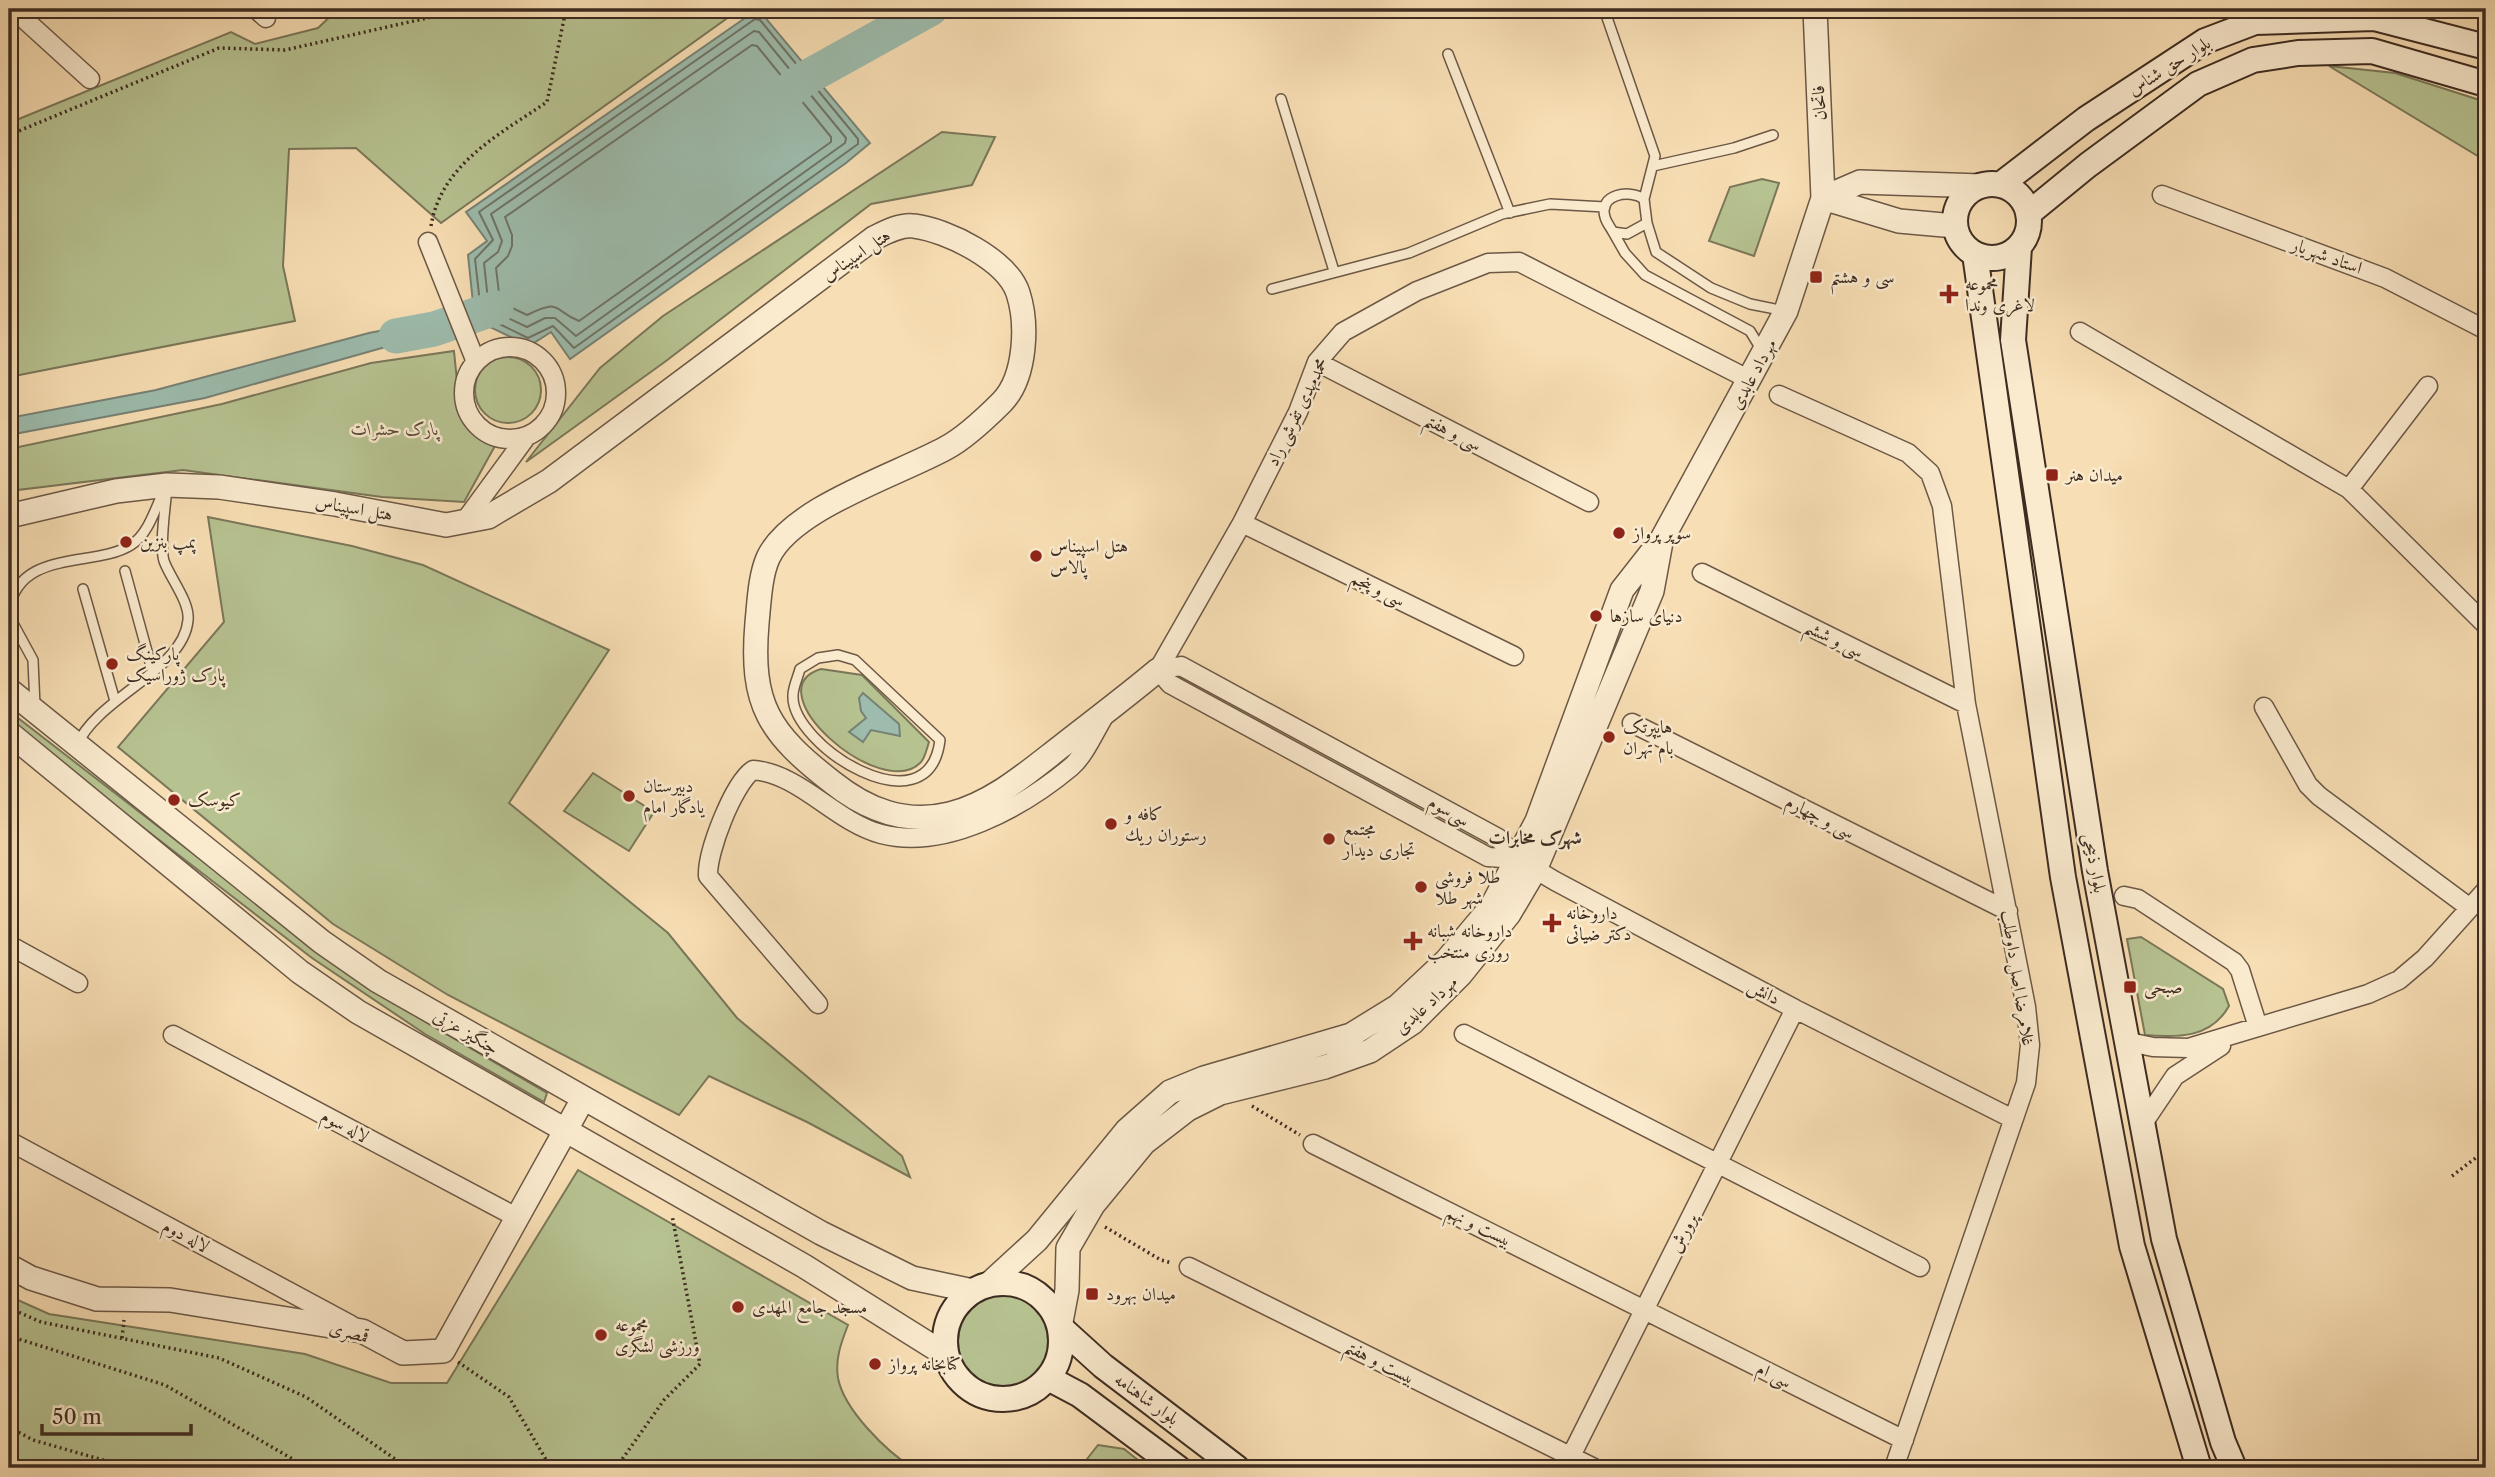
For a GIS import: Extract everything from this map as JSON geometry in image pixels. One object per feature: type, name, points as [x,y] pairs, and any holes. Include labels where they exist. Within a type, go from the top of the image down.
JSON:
[{"type":"main road","name":"بلوار حق شناس","points":[[1991,185],[2085,119],[2205,41],[2255,22],[2374,18],[2486,47]]},
{"type":"main road","name":"بلوار حق شناس","points":[[2028,214],[2088,165],[2198,84],[2253,60],[2298,53],[2372,51],[2486,84]]},
{"type":"main road","points":[[1991,185],[2013,191],[2023,201],[2028,214],[2026,238],[2019,247],[2006,256],[1990,259],[1975,254],[1959,237],[1955,226],[1957,209],[1966,194],[1991,185]]},
{"type":"main road","name":"بلوار ذبیحی","points":[[2019,247],[2013,340],[2095,871],[2164,1239],[2223,1442],[2234,1468]]},
{"type":"main road","name":"بلوار ذبیحی","points":[[1975,254],[2063,877],[2132,1246],[2199,1468]]},
{"type":"main road","points":[[1008,1282],[1025,1286],[1041,1296],[1053,1310],[1060,1327],[1062,1345],[1058,1363],[1048,1378],[1034,1391],[1017,1397],[990,1397],[966,1385],[954,1371],[946,1355],[945,1336],[949,1319],[958,1303],[981,1287],[1008,1282]]},
{"type":"main road","name":"بلوار شاهنامه","points":[[1060,1327],[1103,1366],[1237,1468]]},
{"type":"main road","name":"بلوار شاهنامه","points":[[1048,1378],[1080,1395],[1178,1468]]},
{"type":"street","points":[[13,9],[90,79]]},
{"type":"street","name":"فاتحان","points":[[1815,9],[1823,198]]},
{"type":"street","points":[[1823,198],[1860,182],[1991,185]]},
{"type":"street","name":"استاد شهریار","points":[[2162,195],[2385,278],[2486,330]]},
{"type":"street","points":[[1823,198],[1899,220],[1955,226]]},
{"type":"street","name":"مهرداد عابدی","points":[[1060,1327],[1067,1290],[1068,1248],[1093,1205],[1144,1143],[1188,1109],[1220,1093],[1325,1068],[1370,1051],[1412,1023],[1469,964],[1509,914],[1527,864],[1537,821],[1622,590],[1662,539],[1765,355],[1786,311],[1823,198]]},
{"type":"street","name":"هتل اسپیناس","points":[[9,516],[116,491],[167,485],[219,487],[296,498],[446,525],[488,517],[549,481],[884,233],[913,225],[965,243],[992,259],[1018,292],[1025,350],[1016,380],[1004,400],[949,447],[820,508],[782,536],[767,560],[754,659],[758,691],[777,733],[804,760],[845,792],[885,813],[909,819],[953,813],[983,802],[1024,776],[1158,670]]},
{"type":"street","points":[[428,242],[476,362]]},
{"type":"street","name":"محمدمهدی تفرشی راد","points":[[1158,670],[1242,523],[1298,412],[1317,362],[1343,332],[1417,291],[1488,263],[1520,262],[1750,380]]},
{"type":"street","points":[[2080,332],[2349,489],[2486,625]]},
{"type":"street","points":[[464,522],[527,436],[550,417],[555,403],[556,388],[548,368],[532,352],[517,348],[489,352],[476,362],[468,375],[464,390],[466,405],[473,419],[484,430],[498,437],[513,439],[527,436]]},
{"type":"street","name":"سی و هفتم","points":[[1317,362],[1589,502]]},
{"type":"street","points":[[2349,489],[2428,386]]},
{"type":"street","name":"غلامرضا اصل داوطلب","points":[[1779,395],[1908,453],[1930,473],[1942,506],[1966,704],[2008,911],[2030,1045],[2026,1083],[1894,1468]]},
{"type":"street","name":"سی و پنجم","points":[[1242,523],[1514,656]]},
{"type":"street","name":"سی و ششم","points":[[1702,573],[1966,704]]},
{"type":"street","name":"سی‌سوم","points":[[1158,670],[1170,684],[1488,857],[1527,864]]},
{"type":"street","name":"چنگیز عزتی","points":[[9,690],[333,950],[437,1016],[821,1233],[901,1273],[912,1278],[981,1287]]},
{"type":"street","points":[[2264,707],[2308,785],[2319,796],[2470,908]]},
{"type":"street","points":[[818,1004],[708,876],[707,864],[721,824],[745,775],[753,770],[777,774],[833,811],[880,834],[914,837],[943,834],[992,819],[1073,765],[1107,712]]},
{"type":"street","name":"سی و چهارم","points":[[1632,723],[2008,911]]},
{"type":"street","points":[[9,733],[300,972],[408,1042],[804,1266],[946,1355]]},
{"type":"street","name":"مهرداد عابدی","points":[[981,1287],[1037,1240],[1127,1130],[1170,1091],[1204,1078],[1352,1035],[1398,1006],[1446,961],[1527,864]]},
{"type":"street","name":"دانش","points":[[1527,864],[1795,1009],[2013,1119]]},
{"type":"street","points":[[2129,1042],[2153,1047],[2189,1048],[2368,994],[2399,980],[2424,958],[2486,890]]},
{"type":"street","points":[[2124,896],[2138,899],[2234,962],[2240,970],[2258,1027]]},
{"type":"street","points":[[9,945],[78,983]]},
{"type":"street","name":"پرورش","points":[[1570,1458],[1795,1009]]},
{"type":"street","points":[[2144,1122],[2175,1076],[2210,1051],[2258,1027]]},
{"type":"street","points":[[1464,1034],[1920,1267]]},
{"type":"street","name":"لاله سوم","points":[[173,1035],[518,1218]]},
{"type":"street","points":[[443,1351],[583,1098]]},
{"type":"street","name":"لاله دوم","points":[[9,1141],[362,1331]]},
{"type":"street","name":"بیست و نهم","points":[[1313,1144],[1645,1309]]},
{"type":"street","name":"قمصری","points":[[9,1266],[31,1278],[97,1298],[170,1300],[362,1331],[403,1353],[443,1351]]},
{"type":"street","name":"بیست و هفتم","points":[[1189,1266],[1594,1468]]},
{"type":"street","name":"سی ام","points":[[1645,1309],[1904,1440]]},
{"type":"lane","points":[[1604,9],[1655,156],[1644,199],[1647,223],[1656,252],[1711,288],[1750,304],[1786,311]]},
{"type":"lane","points":[[1448,54],[1510,213]]},
{"type":"lane","points":[[1281,99],[1334,271]]},
{"type":"lane","points":[[1653,166],[1734,148],[1773,135]]},
{"type":"lane","points":[[1644,199],[1625,191],[1612,197],[1605,208],[1604,217],[1625,253],[1645,275],[1750,331],[1765,355]]},
{"type":"lane","points":[[1272,289],[1409,253],[1510,213],[1550,204],[1605,208]]},
{"type":"lane","points":[[1614,232],[1628,234],[1647,223]]},
{"type":"lane","points":[[9,610],[10,599],[18,587],[40,569],[129,546],[139,538],[167,485]]},
{"type":"lane","points":[[77,746],[95,718],[153,673],[185,637],[189,617],[163,558],[167,485]]},
{"type":"lane","points":[[125,571],[153,673]]},
{"type":"lane","points":[[83,589],[115,701]]},
{"type":"lane","points":[[9,616],[33,660],[35,712]]},
{"type":"lane","points":[[838,654],[855,660],[940,740],[939,756],[926,771],[911,778],[884,781],[859,772],[821,742],[800,719],[793,697],[800,669],[818,658],[838,654]]},
{"type":"lane","points":[[804,760],[821,742]]},
{"type":"lane","points":[[845,792],[859,772]]},
{"type":"path","points":[[9,135],[219,48],[285,50],[467,9]]},
{"type":"path","points":[[428,242],[434,206],[467,156],[547,102],[566,9]]},
{"type":"path","points":[[1251,1105],[1313,1144]]},
{"type":"path","points":[[2452,1176],[2486,1150]]},
{"type":"path","points":[[616,1468],[664,1400],[700,1364],[668,1189]]},
{"type":"path","points":[[1103,1226],[1151,1254]]},
{"type":"path","points":[[9,1308],[41,1322],[219,1358],[306,1397],[408,1468]]},
{"type":"path","points":[[9,1336],[165,1385],[308,1468]]},
{"type":"path","points":[[443,1351],[509,1397],[551,1468]]},
{"type":"path","points":[[9,1427],[33,1440],[131,1468]]},
{"type":"green space","points":[[338,9],[740,9],[441,223],[356,148],[289,149],[283,266],[295,321],[9,377],[9,123],[231,32],[255,44],[318,28]]},
{"type":"green space","points":[[2329,66],[2395,73],[2486,102],[2486,161]]},
{"type":"green space","points":[[942,132],[995,137],[972,185],[871,204],[666,361],[526,462],[600,368],[663,316]]},
{"type":"green space","points":[[1762,179],[1779,183],[1754,256],[1709,241],[1730,187]]},
{"type":"green space","name":"پارک حشرات","points":[[454,351],[459,401],[468,425],[496,444],[464,502],[382,497],[183,470],[9,491],[9,449],[222,404],[371,363]]},
{"type":"green space","points":[[508,357],[521,360],[531,367],[538,377],[541,390],[538,403],[531,413],[521,420],[508,423],[495,420],[485,413],[478,403],[475,390],[478,377],[485,367],[495,360]]},
{"type":"green space","points":[[208,517],[352,546],[423,565],[609,650],[509,803],[668,933],[737,1018],[902,1156],[910,1177],[807,1122],[709,1076],[679,1115],[448,995],[333,924],[118,747],[224,622]]},
{"type":"green space","points":[[821,669],[862,675],[929,742],[921,762],[903,771],[879,768],[854,757],[831,739],[812,719],[802,698],[804,681]]},
{"type":"green space","points":[[9,711],[315,948],[419,1018],[547,1093],[544,1102],[425,1034],[312,958],[9,724]]},
{"type":"green space","points":[[593,773],[654,812],[629,851],[564,811]]},
{"type":"green space","points":[[2141,937],[2223,989],[2229,1006],[2222,1017],[2193,1034],[2145,1035],[2127,939]]},
{"type":"green space","points":[[578,1170],[848,1325],[837,1364],[842,1390],[868,1429],[891,1452],[913,1468],[9,1468],[9,1296],[49,1314],[305,1354],[391,1383],[447,1383]]},
{"type":"green space","points":[[1005,1295],[1023,1298],[1038,1309],[1049,1324],[1052,1342],[1049,1360],[1038,1375],[1023,1386],[1005,1389],[987,1386],[972,1375],[961,1360],[958,1342],[961,1324],[972,1309],[987,1298]]},
{"type":"green space","points":[[1098,1445],[1124,1449],[1148,1468],[1080,1468]]},
{"type":"water","points":[[758,9],[870,143],[846,163],[570,359],[551,332],[529,346],[484,324],[472,330],[461,311],[473,303],[468,255],[487,241],[466,212]]},
{"type":"water","points":[[906,9],[960,9],[884,53],[870,29]]},
{"type":"water","points":[[440,319],[445,338],[396,344],[205,398],[9,435],[9,418],[156,390],[369,333]]},
{"type":"water","points":[[863,693],[899,724],[900,736],[871,730],[863,742],[849,732],[866,718],[861,711],[859,698]]},
{"type":"waterway","points":[[774,102],[804,79],[930,9]]},
{"type":"waterway","points":[[396,336],[434,329],[496,308]]},
{"type":"place","name":"سی و هشتم","points":[[1816,277]]},
{"type":"place","name":"محموعه لاغری وندا","points":[[1949,294]]},
{"type":"place","name":"میدان هنر","points":[[2052,475]]},
{"type":"place","name":"سوپر پرواز","points":[[1619,533]]},
{"type":"place","name":"پمپ بنزین","points":[[126,542]]},
{"type":"place","name":"هتل اسپیناس پالاس","points":[[1036,556]]},
{"type":"place","name":"دنیای سازها","points":[[1596,616]]},
{"type":"place","name":"پارکینگ پارک ژوراسیک","points":[[112,664]]},
{"type":"place","name":"هایپرتک بام تهران","points":[[1609,737]]},
{"type":"place","name":"دبیرستان یادگار امام","points":[[629,796]]},
{"type":"place","name":"کیوسک","points":[[174,800]]},
{"type":"place","name":"كافه و رستوران ريك","points":[[1111,824]]},
{"type":"place","name":"مجتمع تجاری دیدار","points":[[1329,839]]},
{"type":"place","name":"طلا فروشی شهر طلا","points":[[1421,887]]},
{"type":"place","name":"داروخانه دکتر ضیائی","points":[[1552,923]]},
{"type":"place","name":"داروخانه شبانه روزی منتخب","points":[[1413,941]]},
{"type":"place","name":"صبحی","points":[[2130,987]]},
{"type":"place","name":"میدان بهرود","points":[[1092,1294]]},
{"type":"place","name":"مسجد جامع المهدی","points":[[738,1307]]},
{"type":"place","name":"مجموعه ورزشی لشگری","points":[[601,1335]]},
{"type":"place","name":"کتابخانه پرواز","points":[[875,1364]]},
{"type":"district","name":"شهرک مخابرات","points":[[1535,837]]}]
